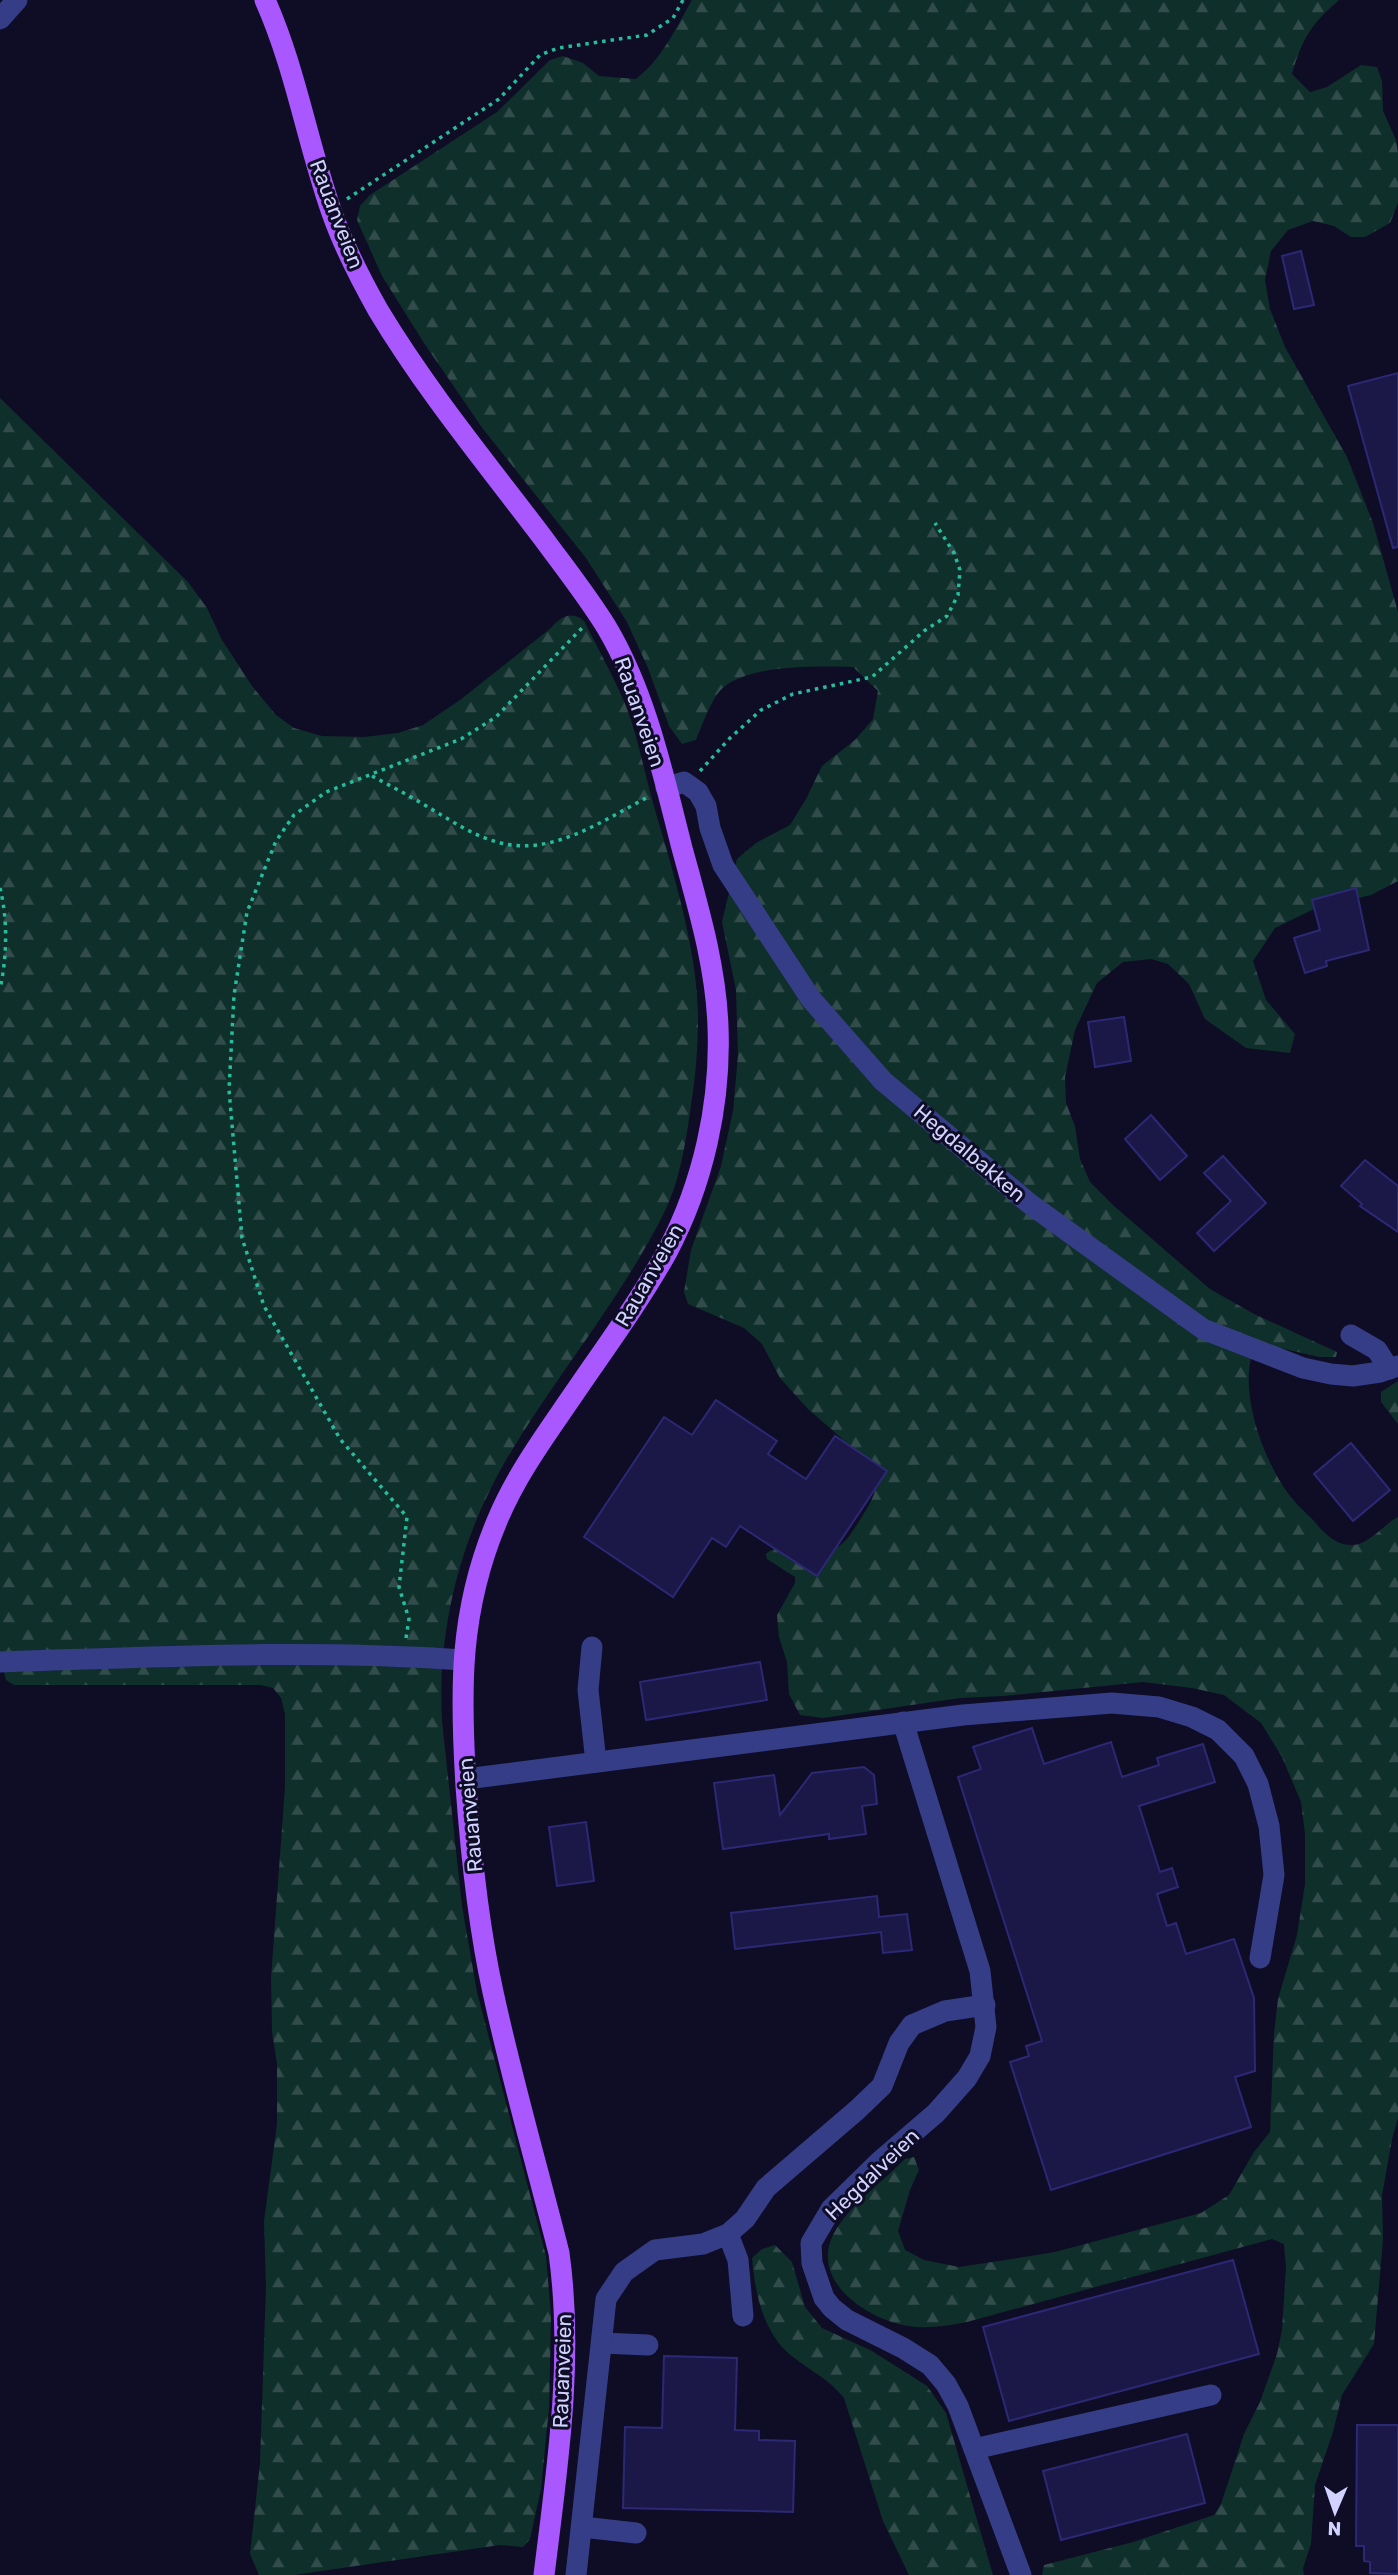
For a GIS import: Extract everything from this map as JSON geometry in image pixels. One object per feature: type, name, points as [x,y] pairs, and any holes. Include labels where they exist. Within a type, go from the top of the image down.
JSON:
[{"type":"main road","name":"Rauanveien","points":[[265,0],[284,45],[331,210],[351,260],[379,312],[440,401],[597,613],[635,685],[675,785],[710,953],[716,996],[718,1055],[710,1129],[690,1198],[666,1252],[644,1290],[524,1468],[507,1499],[482,1560],[469,1614],[463,1660],[461,1719],[481,1926],[491,1983],[559,2253],[564,2285],[562,2404],[544,2575]]},
{"type":"street","points":[[0,19],[17,0]]},
{"type":"street","name":"Hegdalbakken","points":[[675,785],[698,792],[706,806],[710,828],[723,865],[811,999],[883,1081],[1030,1204],[1203,1329],[1312,1370],[1353,1376],[1394,1367]]},
{"type":"street","points":[[1351,1335],[1377,1350],[1394,1367]]},
{"type":"street","points":[[592,1647],[588,1690],[596,1762]]},
{"type":"street","points":[[0,1662],[216,1656],[403,1656],[463,1660]]},
{"type":"street","points":[[466,1779],[963,1715],[1112,1703],[1159,1707],[1192,1717],[1218,1730],[1244,1756],[1258,1784],[1269,1826],[1273,1875],[1260,1958]]},
{"type":"street","name":"Hegdalveien","points":[[903,1723],[980,1971],[986,2027],[980,2056],[967,2078],[936,2113],[879,2162],[831,2209],[811,2243],[812,2263],[824,2298],[847,2320],[930,2365],[946,2384],[958,2406],[1021,2575]]},
{"type":"street","points":[[576,2575],[606,2299],[624,2272],[655,2250],[704,2244],[728,2234],[745,2219],[766,2188],[882,2086],[899,2043],[912,2025],[944,2011],[985,2005]]},
{"type":"street","points":[[728,2234],[738,2260],[743,2316]]},
{"type":"street","points":[[601,2343],[648,2345]]},
{"type":"street","points":[[974,2449],[1211,2395]]},
{"type":"street","points":[[582,2527],[636,2533]]},
{"type":"path","points":[[331,210],[499,99],[540,54],[558,48],[648,35],[673,19],[683,0]]},
{"type":"path","points":[[372,776],[425,805],[466,832],[505,844],[537,845],[578,833],[703,769],[729,739],[761,710],[793,694],[872,677],[924,631],[947,616],[958,595],[960,570],[954,553],[935,523]]},
{"type":"path","points":[[403,1656],[410,1619],[399,1587],[407,1517],[340,1438],[264,1306],[242,1238],[229,1090],[233,995],[247,912],[276,841],[294,815],[326,792],[372,776],[461,738],[496,717],[597,613]]},
{"type":"path","points":[[0,888],[3,901],[5,965],[0,989]]},
{"type":"green space","points":[[692,0],[1339,0],[1309,33],[1292,74],[1310,92],[1327,87],[1361,65],[1377,67],[1382,81],[1383,111],[1396,140],[1398,153],[1398,203],[1390,223],[1365,237],[1351,237],[1334,226],[1313,221],[1288,230],[1271,251],[1265,280],[1270,309],[1285,347],[1347,457],[1373,523],[1398,612],[1398,881],[1371,895],[1314,909],[1275,928],[1253,961],[1266,1000],[1295,1034],[1290,1053],[1246,1048],[1205,1019],[1189,984],[1168,964],[1151,959],[1123,962],[1097,983],[1075,1030],[1065,1077],[1066,1103],[1075,1126],[1080,1159],[1090,1182],[1210,1289],[1254,1314],[1337,1352],[1336,1357],[1319,1357],[1272,1346],[1252,1354],[1249,1388],[1256,1426],[1270,1462],[1290,1496],[1335,1541],[1346,1545],[1364,1542],[1398,1517],[1398,2118],[1382,2196],[1383,2239],[1374,2344],[1342,2395],[1315,2485],[1311,2544],[1303,2568],[1304,2575],[1042,2575],[1044,2565],[1133,2542],[1214,2515],[1221,2504],[1244,2434],[1260,2402],[1277,2354],[1282,2330],[1286,2267],[1284,2244],[1272,2239],[967,2322],[927,2327],[903,2325],[887,2320],[855,2303],[833,2277],[828,2262],[829,2246],[844,2218],[905,2159],[914,2157],[919,2170],[898,2231],[905,2250],[924,2260],[959,2267],[1055,2252],[1201,2213],[1229,2195],[1254,2152],[1270,2132],[1274,2033],[1278,1999],[1297,1935],[1305,1884],[1305,1834],[1301,1802],[1282,1757],[1261,1723],[1224,1695],[1143,1682],[960,1698],[823,1718],[800,1715],[789,1694],[787,1662],[779,1637],[777,1615],[795,1583],[795,1577],[767,1559],[766,1554],[781,1548],[819,1551],[840,1546],[867,1509],[877,1484],[856,1451],[807,1408],[780,1378],[762,1344],[744,1328],[688,1304],[684,1292],[691,1250],[721,1166],[733,1111],[738,1055],[736,990],[722,922],[737,859],[756,843],[790,825],[822,766],[856,739],[873,719],[878,691],[853,667],[786,668],[751,674],[736,679],[720,691],[696,740],[682,744],[669,726],[648,668],[627,622],[586,558],[483,429],[424,343],[382,276],[357,220],[360,206],[370,195],[497,112],[550,60],[563,56],[583,63],[599,76],[636,79],[661,53]]},
{"type":"green space","points":[[0,398],[188,582],[207,608],[222,640],[252,686],[276,715],[294,728],[322,736],[364,737],[398,733],[423,725],[460,700],[562,618],[570,615],[584,621],[626,706],[683,910],[694,965],[698,1030],[688,1125],[673,1191],[646,1247],[525,1429],[490,1490],[464,1553],[443,1653],[442,1721],[462,1906],[477,1992],[546,2256],[551,2316],[549,2408],[541,2489],[530,2539],[523,2547],[500,2545],[294,2575],[259,2575],[250,2554],[260,2463],[266,2286],[264,2221],[277,2124],[277,2064],[272,2032],[271,1978],[285,1787],[285,1714],[281,1698],[273,1688],[261,1685],[14,1685],[6,1680],[0,1658]]},
{"type":"green space","points":[[1398,1381],[1398,1424],[1381,1402],[1381,1392]]},
{"type":"green space","points":[[775,2245],[792,2262],[805,2307],[822,2328],[872,2351],[927,2386],[946,2413],[993,2575],[909,2575],[883,2521],[844,2398],[783,2348],[774,2337],[762,2312],[752,2258],[762,2249]]},
{"type":"building","points":[[1301,251],[1314,305],[1294,309],[1282,256]]},
{"type":"building","points":[[1398,373],[1398,547],[1393,548],[1348,386]]},
{"type":"building","points":[[1356,888],[1369,950],[1326,961],[1327,966],[1305,973],[1294,938],[1320,930],[1312,900]]},
{"type":"building","points":[[1124,1017],[1131,1061],[1095,1067],[1088,1022]]},
{"type":"building","points":[[1151,1115],[1187,1156],[1160,1180],[1125,1139]]},
{"type":"building","points":[[1223,1156],[1266,1203],[1214,1251],[1197,1233],[1231,1201],[1204,1173]]},
{"type":"building","points":[[1365,1160],[1398,1186],[1398,1232],[1360,1206],[1362,1204],[1341,1186]]},
{"type":"building","points":[[716,1400],[777,1441],[768,1454],[806,1479],[835,1436],[887,1471],[817,1576],[740,1526],[726,1547],[712,1538],[673,1597],[584,1537],[664,1417],[692,1435]]},
{"type":"building","points":[[1351,1443],[1390,1490],[1353,1521],[1314,1474]]},
{"type":"building","points":[[760,1662],[767,1700],[646,1720],[640,1682]]},
{"type":"building","points":[[1032,1728],[1044,1764],[1111,1742],[1122,1777],[1159,1765],[1157,1758],[1203,1744],[1215,1782],[1139,1806],[1160,1872],[1172,1868],[1178,1887],[1157,1894],[1167,1926],[1176,1923],[1186,1954],[1234,1939],[1254,1998],[1255,2071],[1235,2077],[1251,2127],[1051,2190],[1010,2062],[1029,2056],[1026,2046],[1042,2041],[958,1777],[981,1769],[973,1747]]},
{"type":"building","points":[[864,1767],[874,1775],[877,1804],[862,1806],[866,1834],[829,1839],[829,1834],[723,1849],[714,1783],[774,1775],[780,1815],[812,1773]]},
{"type":"building","points":[[586,1822],[594,1881],[557,1886],[549,1827]]},
{"type":"building","points":[[877,1896],[879,1917],[907,1914],[912,1950],[883,1953],[881,1932],[735,1949],[731,1913]]},
{"type":"building","points":[[1233,2260],[1259,2354],[1009,2421],[983,2327]]},
{"type":"building","points":[[664,2356],[737,2358],[735,2430],[759,2431],[759,2440],[795,2441],[793,2512],[623,2508],[625,2427],[662,2428]]},
{"type":"building","points":[[1357,2425],[1398,2425],[1398,2574],[1370,2573],[1370,2562],[1364,2561],[1364,2546],[1356,2546]]},
{"type":"building","points":[[1187,2434],[1205,2503],[1061,2540],[1043,2471]]}]
